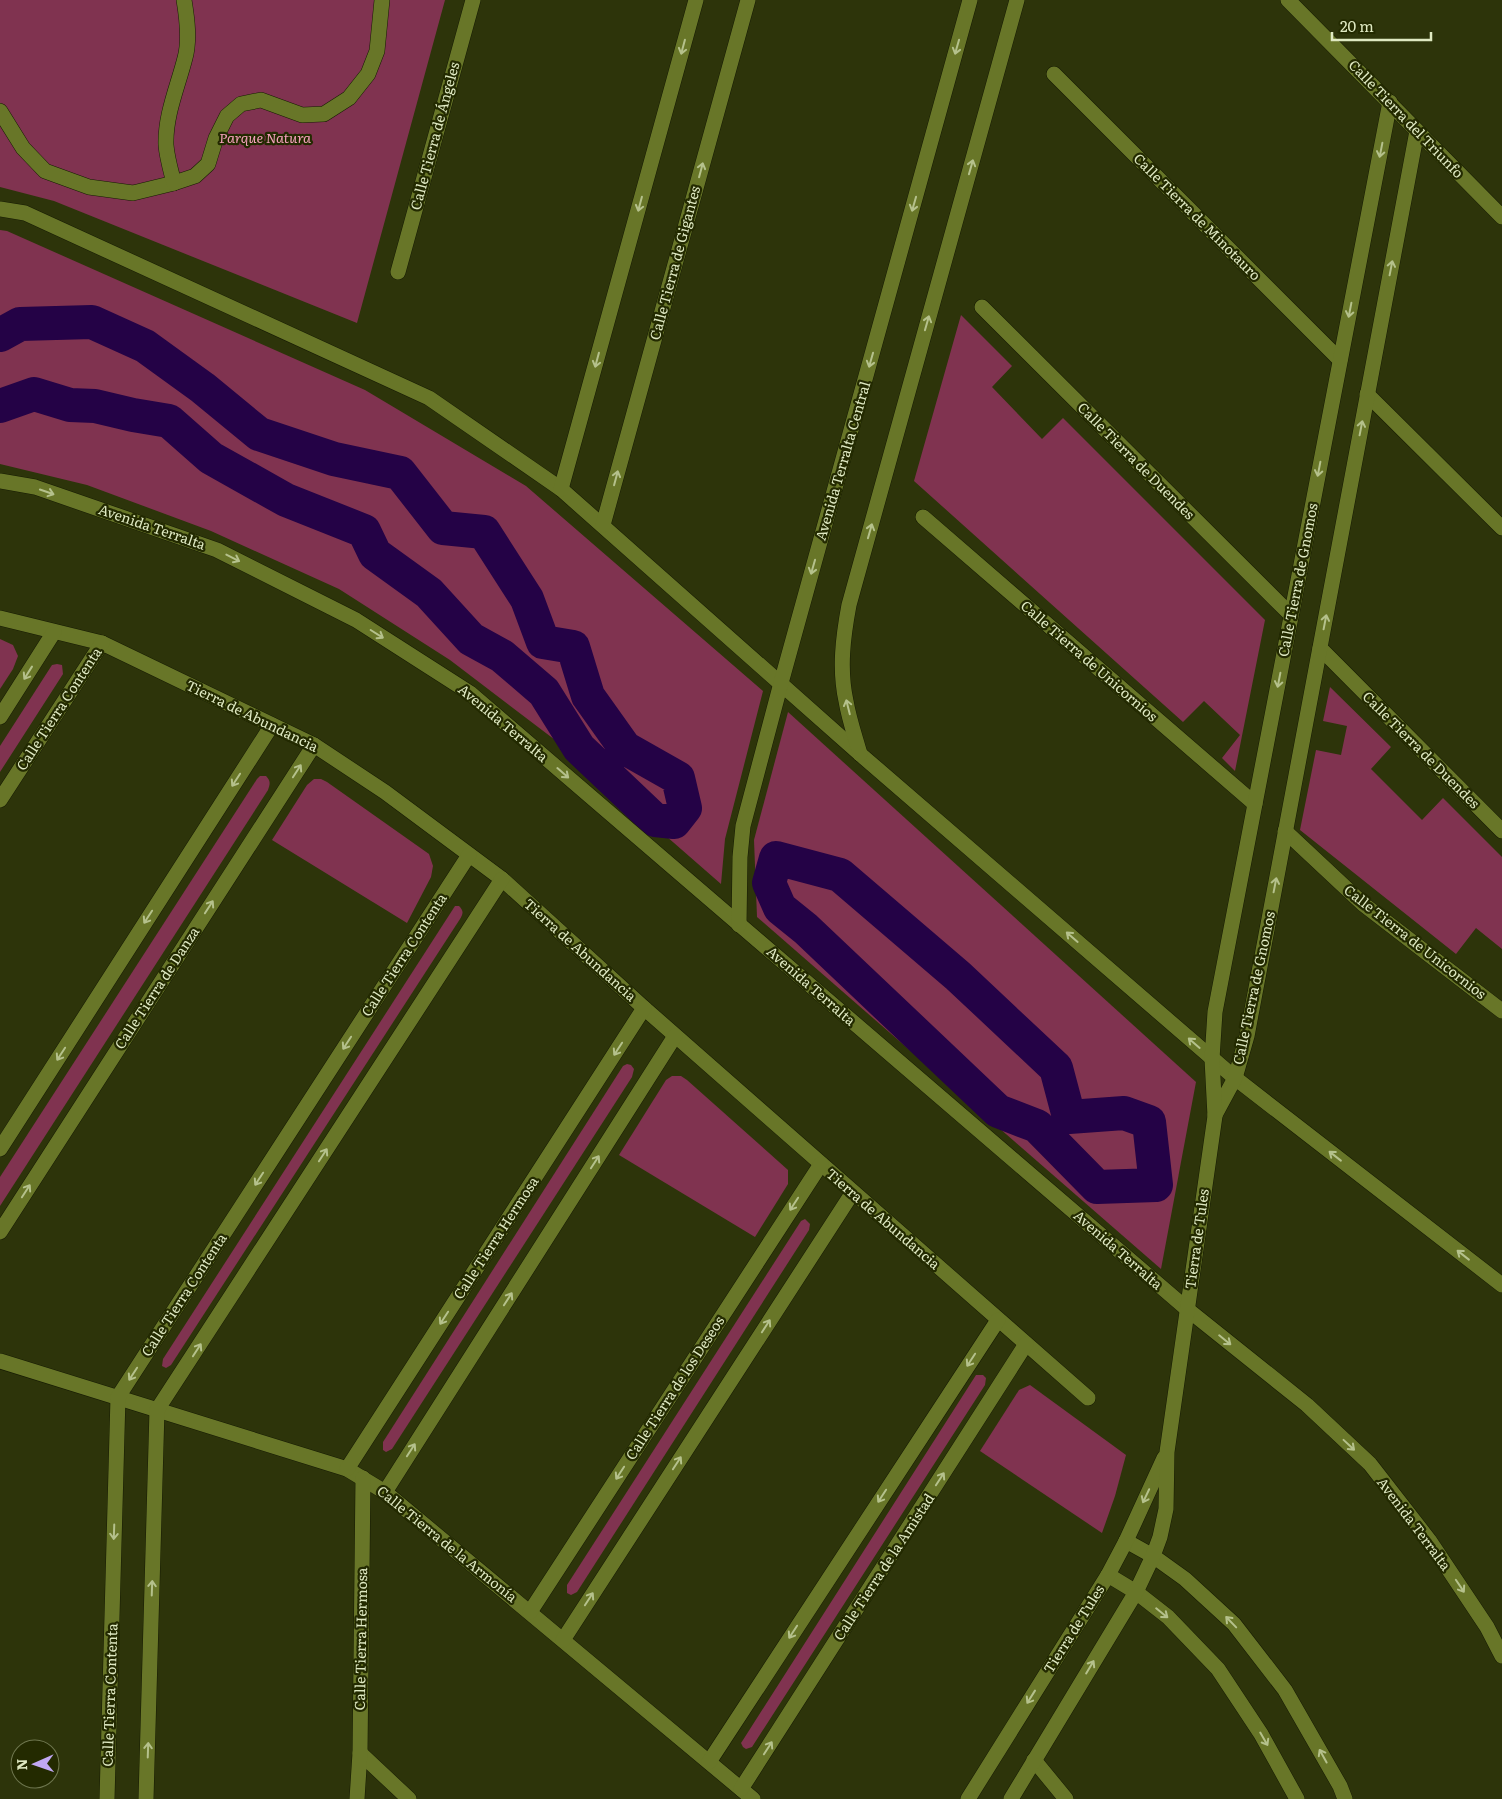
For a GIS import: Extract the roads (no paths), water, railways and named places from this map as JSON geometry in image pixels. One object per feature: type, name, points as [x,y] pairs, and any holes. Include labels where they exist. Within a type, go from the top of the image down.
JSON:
[{"type":"street","points":[[174,184],[166,145],[169,118],[177,81],[186,57],[187,23],[184,0]]},
{"type":"street","points":[[0,110],[23,148],[45,170],[88,188],[133,192],[174,184],[195,176],[208,164],[216,138],[227,116],[240,104],[261,100],[302,115],[309,115],[324,114],[348,98],[368,74],[377,51],[382,0]]},
{"type":"street","name":"Calle Tierra de Ángeles","points":[[398,272],[473,0]]},
{"type":"street","points":[[561,489],[696,0]]},
{"type":"street","name":"Calle Tierra de Gigantes","points":[[603,525],[748,0]]},
{"type":"street","name":"Avenida Terralta Central","points":[[740,925],[740,857],[743,826],[970,0]]},
{"type":"street","points":[[860,754],[846,701],[842,669],[844,634],[849,605],[1017,0]]},
{"type":"street","name":"Calle Tierra del Triunfo","points":[[1288,0],[1502,217]]},
{"type":"street","name":"Calle Tierra de Minotauro","points":[[1054,74],[1340,360]]},
{"type":"street","name":"Calle Tierra de Gnomos","points":[[1212,1059],[1216,1012],[1390,102]]},
{"type":"street","name":"Calle Tierra de Gnomos","points":[[1235,1078],[1247,1036],[1417,131]]},
{"type":"street","points":[[0,209],[25,213],[429,398],[561,489],[860,754],[1212,1059],[1502,1285]]},
{"type":"street","name":"Calle Tierra de Duendes","points":[[982,307],[1291,615]]},
{"type":"street","points":[[1367,394],[1502,528]]},
{"type":"street","name":"Avenida Terralta","points":[[0,481],[35,487],[217,550],[356,620],[470,693],[1187,1310],[1307,1405],[1370,1464],[1428,1540],[1487,1627],[1502,1656]]},
{"type":"street","name":"Calle Tierra de Unicornios","points":[[922,517],[1255,804]]},
{"type":"street","name":"Tierra de Abundancia","points":[[0,618],[102,642],[314,745],[385,792],[502,879],[675,1036],[1088,1398]]},
{"type":"street","points":[[0,717],[54,632]]},
{"type":"street","name":"Calle Tierra Contenta","points":[[0,800],[102,642]]},
{"type":"street","name":"Calle Tierra de Duendes","points":[[1320,648],[1502,831]]},
{"type":"street","points":[[0,1149],[272,725]]},
{"type":"street","name":"Calle Tierra de Danza","points":[[0,1232],[314,745]]},
{"type":"street","name":"Calle Tierra de Unicornios","points":[[1285,831],[1363,904],[1502,1011]]},
{"type":"street","name":"Calle Tierra Contenta","points":[[107,1799],[118,1398],[469,855]]},
{"type":"street","points":[[146,1799],[157,1410],[502,879]]},
{"type":"street","name":"Calle Tierra Hermosa","points":[[348,1469],[644,1008]]},
{"type":"street","points":[[385,1492],[675,1036]]},
{"type":"street","name":"Tierra de Tules","points":[[1011,1799],[1136,1592],[1160,1537],[1166,1509],[1167,1452],[1215,1116],[1212,1059]]},
{"type":"street","name":"Tierra de Tules","points":[[1215,1116],[1235,1078]]},
{"type":"street","name":"Calle Tierra de los Deseos","points":[[530,1612],[821,1164]]},
{"type":"street","points":[[563,1640],[853,1192]]},
{"type":"street","points":[[709,1762],[998,1320]]},
{"type":"street","name":"Calle Tierra de la Amistad","points":[[747,1794],[1026,1344]]},
{"type":"street","name":"Calle Tierra de la Armonía","points":[[0,1361],[348,1469],[385,1492],[747,1794]]},
{"type":"street","name":"Tierra de Tules","points":[[968,1799],[1108,1575],[1126,1541],[1167,1452]]},
{"type":"street","name":"Calle Tierra Hermosa","points":[[358,1799],[363,1478]]},
{"type":"street","points":[[1126,1541],[1153,1556],[1185,1579],[1234,1624],[1285,1690],[1340,1786],[1345,1799]]},
{"type":"street","points":[[1108,1575],[1136,1592],[1168,1617],[1218,1669],[1261,1734],[1297,1799]]},
{"type":"street","points":[[360,1754],[409,1799]]},
{"type":"street","points":[[1034,1760],[1066,1799]]},
{"type":"waterway","points":[[0,335],[20,324],[92,322],[145,346],[203,388],[259,434],[334,459],[400,473],[443,528],[484,532],[527,599],[543,642],[573,647],[588,696],[625,748],[678,778],[685,808],[674,822],[655,820],[579,748],[544,692],[502,656],[471,639],[429,593],[375,554],[364,531],[286,500],[211,458],[169,421],[95,406],[70,405],[34,394],[0,406]]},
{"type":"waterway","points":[[776,858],[840,875],[958,976],[1056,1068],[1069,1117],[1124,1113],[1149,1122],[1156,1185],[1097,1187],[1037,1126],[998,1111],[806,929],[780,908],[769,883],[776,858]]},
{"type":"park label","name":"Parque Natura","points":[[265,138]]}]
